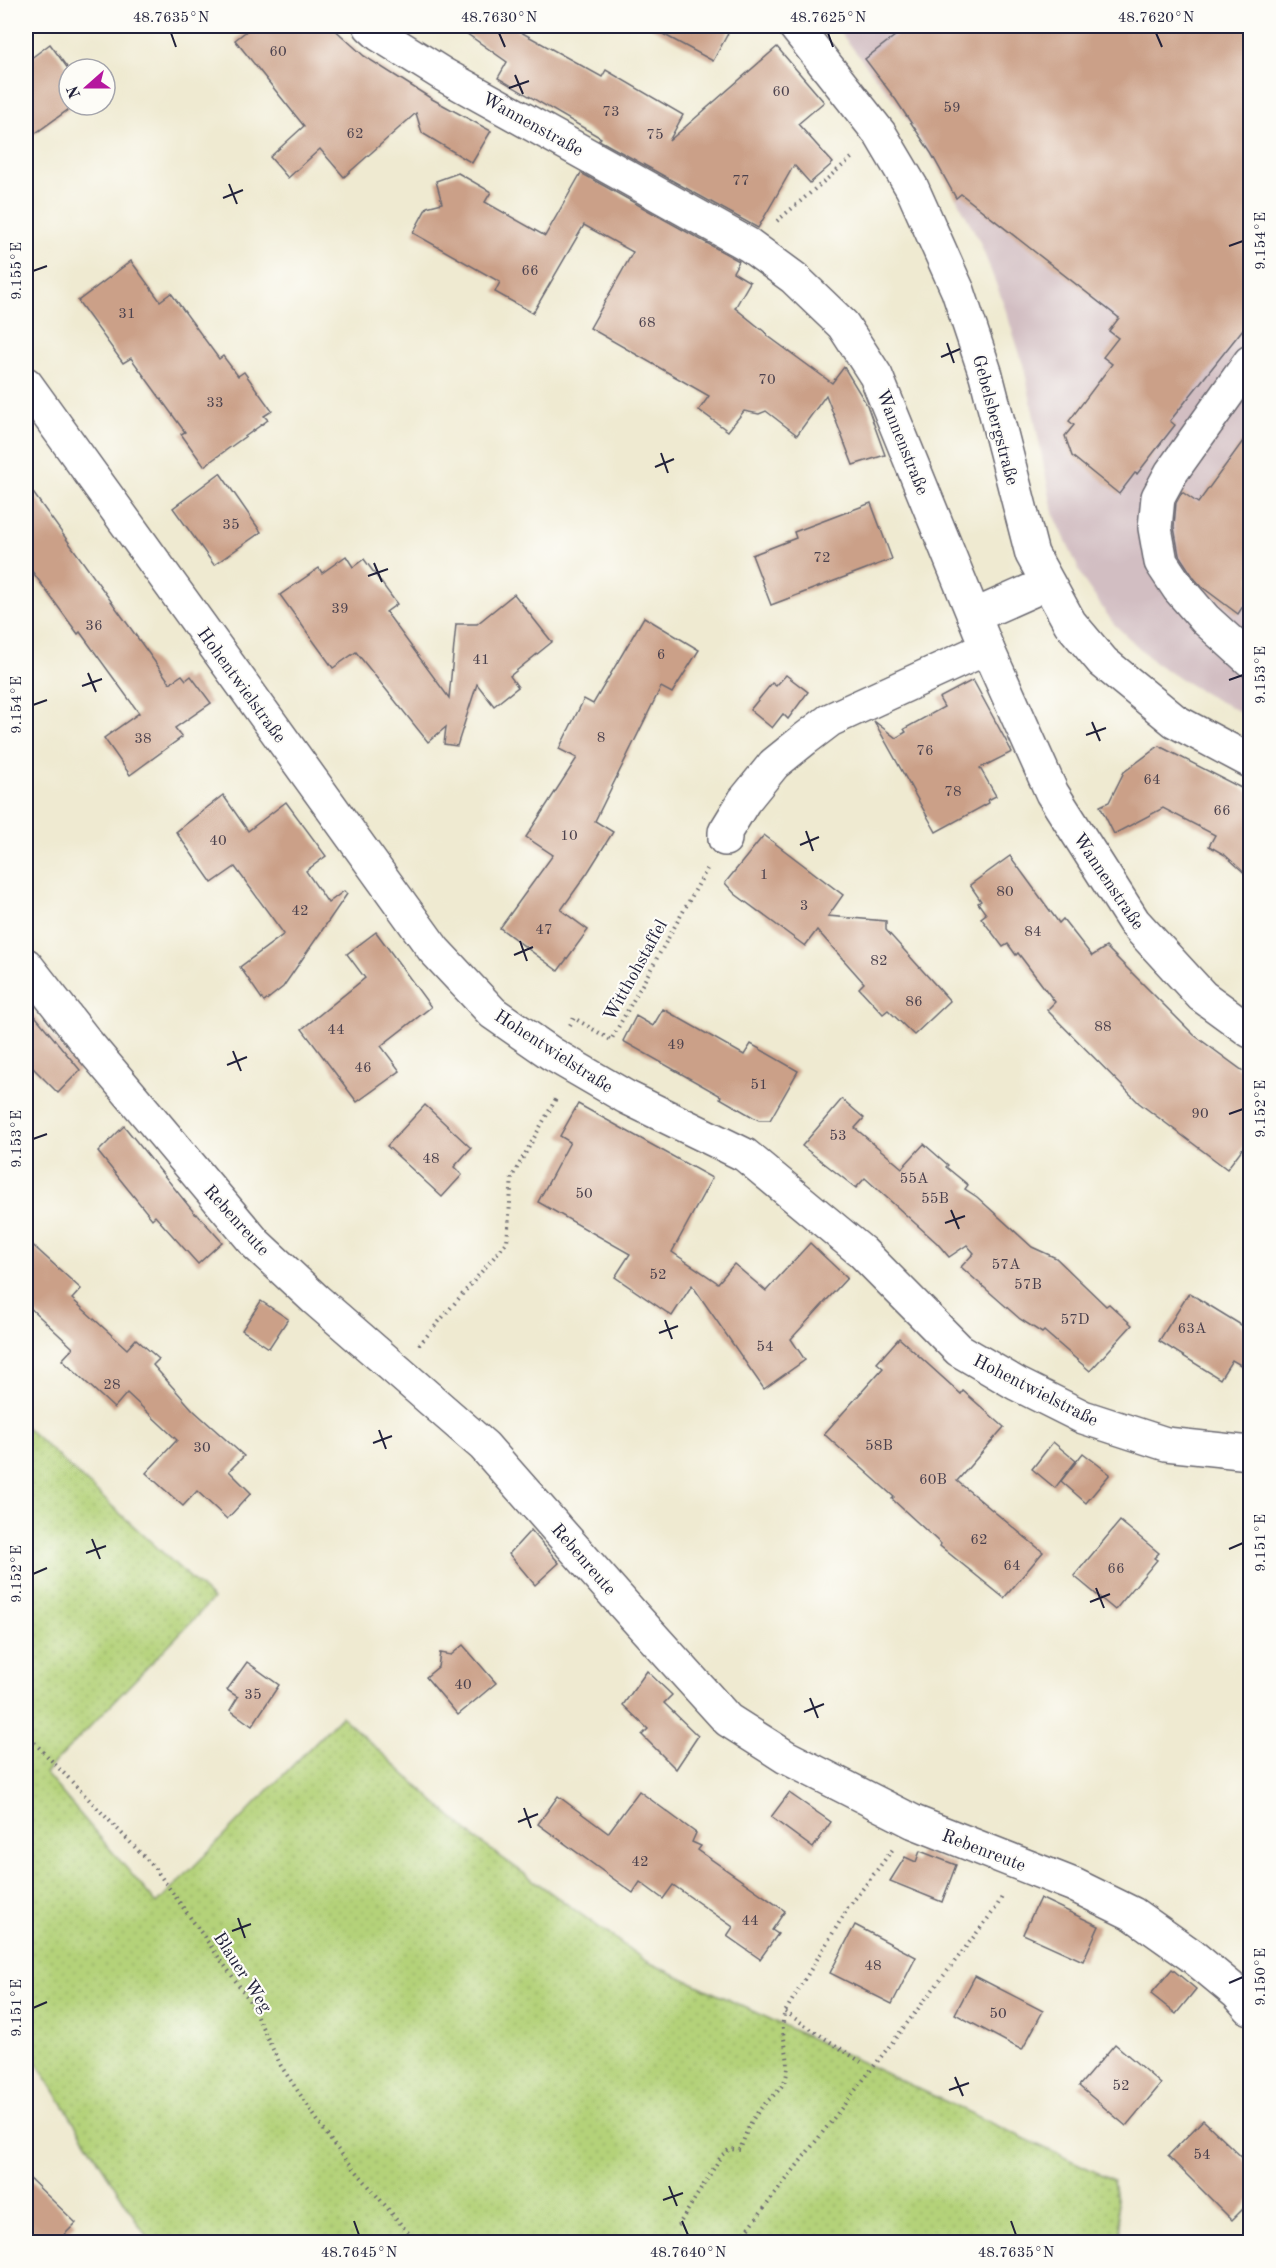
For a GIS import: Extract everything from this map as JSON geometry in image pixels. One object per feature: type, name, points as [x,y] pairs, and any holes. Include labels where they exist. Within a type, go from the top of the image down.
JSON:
[{"type":"street","name":"Wannenstraße","points":[[370,26],[444,75],[749,245],[795,278],[843,325],[876,376],[987,648],[1052,793],[1134,922],[1202,996],[1251,1031]]},
{"type":"street","name":"Gebelsbergstraße","points":[[795,26],[880,134],[912,188],[961,301],[986,375],[1032,554],[1046,584],[1070,623],[1103,662],[1175,721],[1251,761]]},
{"type":"street","points":[[1251,362],[1166,481],[1158,497],[1155,528],[1161,562],[1179,590],[1204,619],[1251,660]]},
{"type":"street","name":"Hohentwielstraße","points":[[26,384],[434,950],[493,1013],[552,1054],[626,1098],[745,1155],[862,1252],[959,1350],[1017,1384],[1083,1417],[1167,1444],[1251,1454]]},
{"type":"street","points":[[974,616],[1046,584]]},
{"type":"street","points":[[725,839],[725,832],[744,801],[774,764],[830,720],[987,648]]},
{"type":"street","name":"Rebenreute","points":[[26,965],[87,1043],[256,1244],[315,1299],[484,1446],[728,1720],[786,1757],[914,1822],[1074,1885],[1133,1914],[1191,1955],[1237,1993],[1251,2008]]},
{"type":"path","points":[[26,29],[31,26]]},
{"type":"path","points":[[749,245],[880,134]]},
{"type":"path","name":"Witthohstaffel","points":[[552,1054],[574,1018],[611,1040],[725,839]]},
{"type":"path","points":[[412,1339],[419,1345],[507,1242],[512,1177],[559,1093]]},
{"type":"path","name":"Blauer Weg","points":[[26,1734],[154,1867],[248,1998],[281,2066],[333,2145],[416,2242]]},
{"type":"path","points":[[678,2226],[722,2155],[730,2149],[740,2150],[750,2123],[759,2110],[776,2095],[789,2068],[782,2020],[785,2012],[848,1908],[914,1822]]},
{"type":"path","points":[[738,2242],[996,1908],[1021,1864]]},
{"type":"path","points":[[785,2012],[861,2062]]},
{"type":"shaded area","points":[[835,26],[1250,26],[1250,717],[1207,695],[1155,663],[1113,623],[1084,581],[1053,512],[1024,367],[1003,302],[979,240],[946,179],[897,104]]},
{"type":"green space","points":[[26,1427],[213,1599],[45,1773],[157,1904],[341,1716],[476,1839],[646,1961],[1113,2180],[1123,2242],[150,2242],[26,2046]]},
{"type":"building","points":[[253,26],[331,26],[364,56],[432,99],[491,131],[472,163],[422,133],[416,113],[344,177],[320,149],[288,178],[270,157],[304,126],[235,40]]},
{"type":"building","points":[[456,26],[510,26],[602,77],[606,70],[683,115],[669,141],[777,47],[824,102],[798,124],[833,163],[810,183],[794,165],[758,228],[599,140],[601,138],[498,78],[507,62]]},
{"type":"building","points":[[648,26],[732,26],[713,61]]},
{"type":"building","points":[[908,26],[1251,26],[1251,319],[1170,421],[1175,425],[1119,494],[1072,456],[1065,436],[1074,425],[1069,421],[1112,364],[1103,357],[1118,338],[1109,331],[1119,318],[961,194],[956,198],[931,153],[896,100],[865,59]]},
{"type":"building","points":[[50,44],[60,57],[57,57],[58,117],[26,140],[26,62]]},
{"type":"building","points":[[458,173],[491,192],[485,202],[545,236],[581,173],[739,261],[733,272],[750,282],[735,308],[768,336],[832,383],[844,367],[867,405],[885,455],[853,465],[826,395],[797,435],[766,411],[759,414],[744,411],[728,431],[699,410],[709,396],[590,328],[633,252],[584,225],[533,313],[495,292],[500,282],[413,233],[427,207],[442,203],[436,181]]},
{"type":"building","points":[[131,261],[160,301],[171,293],[219,359],[223,356],[238,376],[244,372],[272,411],[264,416],[268,420],[204,466],[181,434],[185,432],[131,358],[123,363],[78,301]]},
{"type":"building","points":[[1251,430],[1251,594],[1238,614],[1202,587],[1194,578],[1179,555],[1174,527],[1176,503],[1182,492],[1198,503]]},
{"type":"building","points":[[220,473],[261,532],[214,565],[173,508]]},
{"type":"building","points":[[26,483],[170,683],[182,675],[186,680],[191,676],[211,703],[175,728],[182,737],[130,775],[104,738],[139,713],[26,563]]},
{"type":"building","points":[[871,503],[892,559],[771,605],[752,555],[796,538],[794,532]]},
{"type":"building","points":[[346,556],[353,567],[364,559],[397,604],[386,612],[449,698],[456,624],[477,624],[514,594],[552,642],[510,676],[518,687],[494,706],[477,684],[457,746],[444,744],[446,727],[428,742],[356,652],[333,668],[280,595],[319,568],[322,573]]},
{"type":"building","points":[[644,617],[699,650],[672,693],[661,687],[595,821],[613,832],[561,910],[588,930],[558,971],[500,928],[553,855],[526,837],[577,758],[559,749],[584,699],[593,704]]},
{"type":"building","points":[[786,675],[808,692],[788,719],[783,714],[772,728],[750,710],[772,683],[776,686]]},
{"type":"building","points":[[973,680],[1012,752],[980,768],[996,796],[988,800],[989,803],[936,832],[874,721],[896,738],[906,732],[904,729],[944,707],[939,698]]},
{"type":"building","points":[[1159,746],[1251,793],[1251,879],[1225,855],[1209,846],[1215,835],[1163,808],[1114,834],[1100,806],[1109,802],[1124,772]]},
{"type":"building","points":[[223,795],[248,831],[286,802],[326,856],[306,871],[328,903],[344,891],[347,894],[283,987],[264,1002],[240,967],[284,934],[235,867],[212,883],[176,832]]},
{"type":"building","points":[[764,835],[843,895],[828,916],[886,921],[886,930],[950,1001],[914,1035],[888,1010],[883,1014],[859,988],[864,983],[817,930],[805,946],[735,894],[725,883]]},
{"type":"building","points":[[1010,856],[1059,923],[1063,919],[1092,956],[1106,947],[1194,1035],[1251,1077],[1251,1137],[1227,1169],[1139,1103],[1047,1010],[1055,1002],[1018,953],[1016,955],[1008,944],[1003,947],[981,918],[986,914],[978,903],[981,901],[970,885]]},
{"type":"building","points":[[376,932],[431,1007],[381,1046],[400,1071],[357,1102],[302,1029],[365,978],[347,954]]},
{"type":"building","points":[[26,1005],[80,1070],[58,1093],[26,1061]]},
{"type":"building","points":[[663,1009],[744,1055],[751,1044],[798,1071],[770,1120],[759,1120],[753,1117],[720,1098],[721,1096],[623,1041],[636,1016],[653,1026]]},
{"type":"building","points":[[842,1099],[864,1118],[855,1128],[902,1168],[924,1144],[948,1165],[946,1167],[968,1185],[965,1189],[977,1197],[1032,1247],[1056,1258],[1106,1306],[1109,1304],[1132,1325],[1090,1371],[1044,1331],[1042,1333],[1020,1319],[961,1267],[974,1253],[967,1245],[949,1257],[937,1243],[865,1178],[856,1188],[802,1146]]},
{"type":"building","points":[[578,1104],[712,1178],[672,1252],[718,1283],[734,1264],[766,1291],[810,1243],[847,1278],[791,1339],[805,1360],[764,1389],[692,1285],[672,1316],[615,1277],[630,1254],[538,1202],[570,1142],[560,1136]]},
{"type":"building","points":[[425,1105],[471,1148],[454,1167],[462,1175],[442,1197],[387,1146]]},
{"type":"building","points":[[124,1126],[196,1215],[222,1242],[198,1264],[155,1216],[152,1219],[98,1152]]},
{"type":"building","points":[[26,1239],[81,1289],[72,1299],[127,1349],[136,1339],[159,1359],[153,1365],[193,1410],[244,1456],[229,1471],[251,1493],[227,1519],[197,1491],[183,1506],[146,1473],[177,1440],[127,1393],[114,1408],[62,1360],[73,1348],[26,1304]]},
{"type":"building","points":[[1189,1293],[1251,1331],[1251,1371],[1232,1360],[1220,1379],[1159,1341]]},
{"type":"building","points":[[261,1301],[288,1319],[269,1348],[242,1330]]},
{"type":"building","points":[[899,1338],[961,1394],[963,1391],[1004,1427],[957,1481],[1043,1552],[1004,1598],[940,1546],[941,1544],[892,1499],[894,1497],[824,1434],[883,1368],[877,1363]]},
{"type":"building","points":[[1053,1442],[1076,1461],[1055,1488],[1032,1469]]},
{"type":"building","points":[[1083,1453],[1110,1474],[1086,1503],[1061,1481]]},
{"type":"building","points":[[1120,1521],[1159,1553],[1154,1558],[1157,1560],[1115,1610],[1074,1576]]},
{"type":"building","points":[[531,1530],[559,1563],[535,1585],[509,1554]]},
{"type":"building","points":[[463,1645],[496,1683],[458,1715],[426,1677],[438,1667],[440,1653],[451,1655]]},
{"type":"building","points":[[247,1662],[279,1685],[252,1726],[230,1710],[238,1697],[227,1690]]},
{"type":"building","points":[[647,1671],[672,1695],[664,1703],[698,1736],[676,1769],[642,1735],[648,1729],[623,1705]]},
{"type":"building","points":[[639,1791],[696,1833],[692,1842],[701,1846],[698,1850],[785,1911],[772,1930],[778,1934],[760,1959],[727,1936],[733,1927],[673,1885],[663,1899],[640,1882],[633,1893],[538,1824],[558,1796],[608,1833]]},
{"type":"building","points":[[789,1793],[831,1822],[813,1848],[771,1817]]},
{"type":"building","points":[[920,1851],[956,1865],[942,1902],[890,1881],[905,1857],[916,1862]]},
{"type":"building","points":[[1040,1898],[1099,1926],[1083,1961],[1023,1934]]},
{"type":"building","points":[[855,1925],[916,1957],[892,2004],[830,1973]]},
{"type":"building","points":[[1172,1969],[1196,1989],[1176,2014],[1151,1994]]},
{"type":"building","points":[[975,1976],[1043,2011],[1022,2050],[955,2014]]},
{"type":"building","points":[[1115,2044],[1161,2084],[1126,2126],[1079,2086]]},
{"type":"building","points":[[1203,2120],[1251,2166],[1251,2201],[1232,2220],[1168,2156]]},
{"type":"building","points":[[26,2175],[76,2223],[57,2242],[26,2242]]}]
